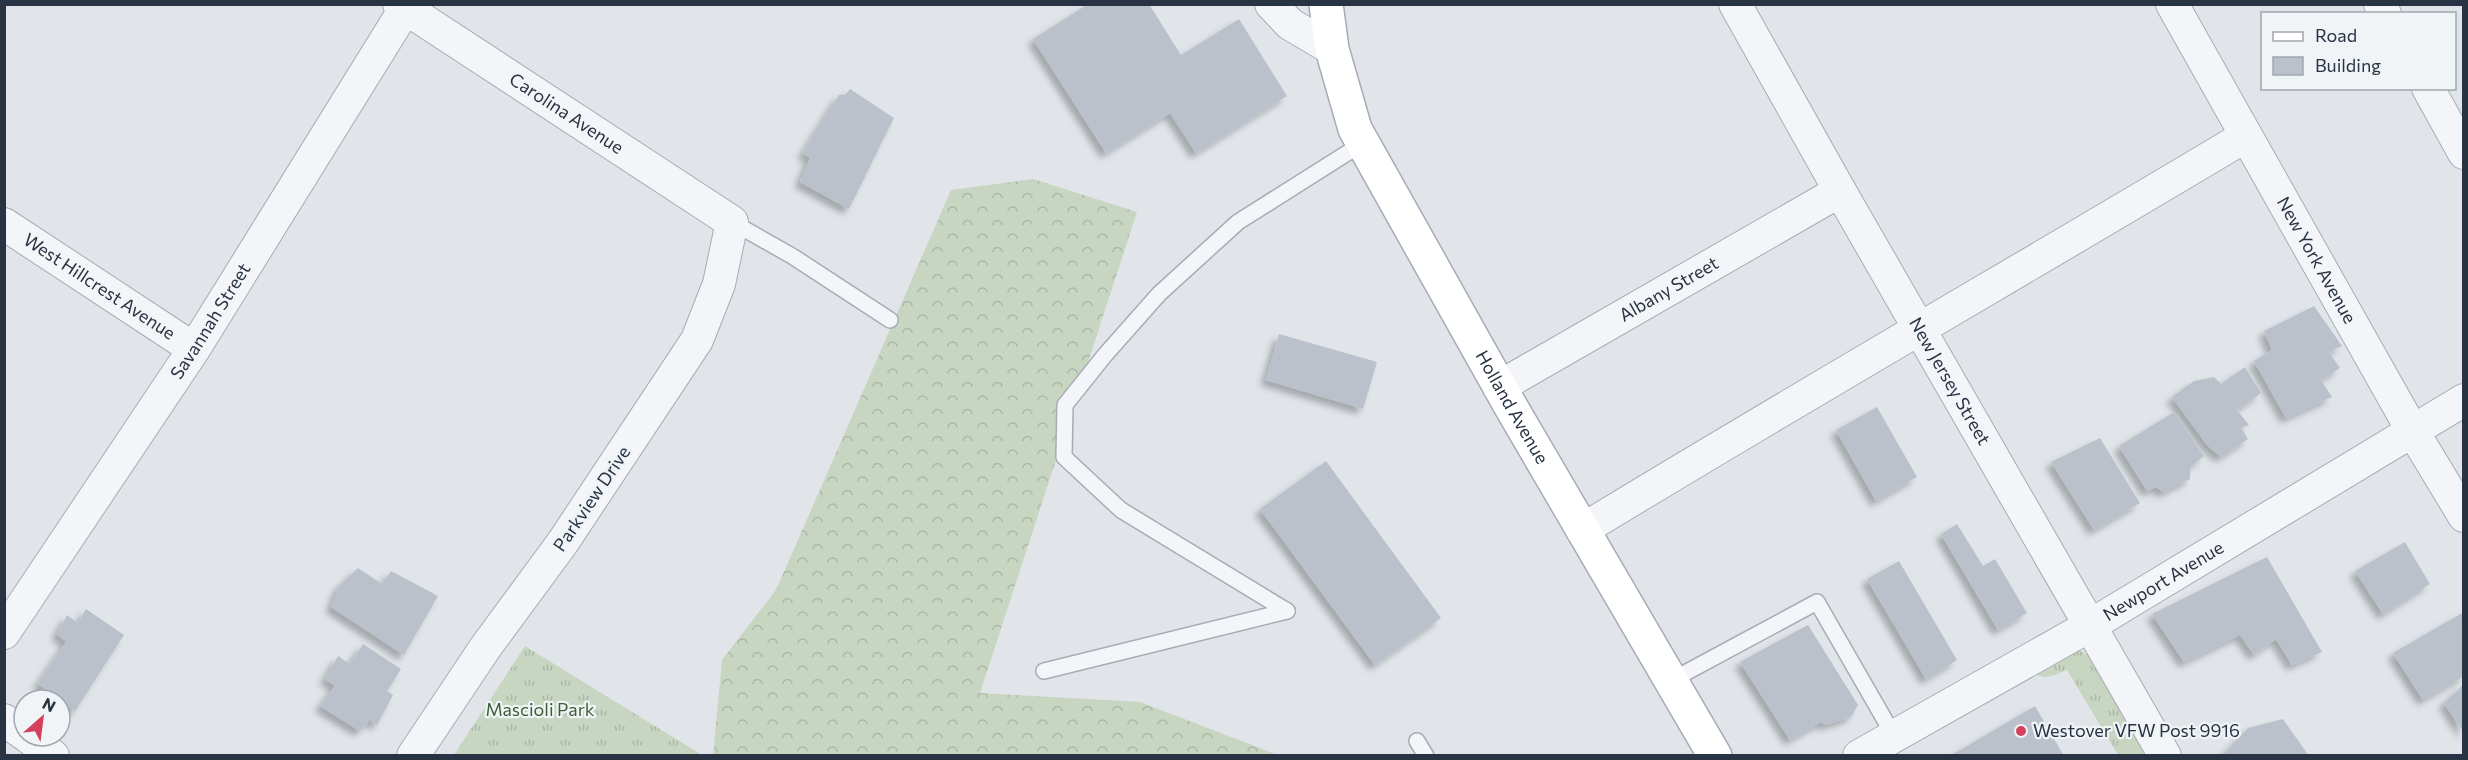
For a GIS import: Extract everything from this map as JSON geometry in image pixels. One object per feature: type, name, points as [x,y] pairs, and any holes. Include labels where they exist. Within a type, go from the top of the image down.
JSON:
[{"type":"main road","name":"Holland Avenue","points":[[1326,4],[1332,49],[1354,129],[1499,387],[1715,756]]},
{"type":"street","points":[[1271,4],[1290,24],[1332,49]]},
{"type":"street","name":"New Jersey Street","points":[[1735,4],[1840,192],[2165,756]]},
{"type":"street","name":"New York Avenue","points":[[2172,4],[2412,430],[2463,516]]},
{"type":"street","name":"Carolina Avenue","points":[[404,6],[732,222]]},
{"type":"street","name":"Savannah Street","points":[[4,633],[194,348],[404,6]]},
{"type":"street","points":[[2429,90],[2463,153]]},
{"type":"street","points":[[1582,530],[1819,387],[1920,330],[2246,136]]},
{"type":"street","name":"Albany Street","points":[[1499,387],[1840,192]]},
{"type":"street","name":"Parkview Drive","points":[[413,756],[485,648],[563,542],[697,340],[719,284],[732,222]]},
{"type":"street","name":"West Hillcrest Avenue","points":[[4,224],[194,348]]},
{"type":"street","name":"Newport Avenue","points":[[1859,756],[2091,625],[2463,400]]},
{"type":"lane","points":[[1044,671],[1287,611],[1121,510],[1064,458],[1065,405],[1159,294],[1238,222],[1363,143]]},
{"type":"lane","points":[[732,222],[792,256],[890,320]]},
{"type":"lane","points":[[1672,680],[1816,602],[1894,736]]},
{"type":"lane","points":[[1417,741],[1426,756]]},
{"type":"green space","points":[[1033,179],[1137,212],[980,693],[1140,702],[1278,755],[713,756],[722,660],[776,590],[951,190]]},
{"type":"green space","name":"Mascioli Park","points":[[525,646],[702,755],[454,755]]},
{"type":"green space","points":[[2079,650],[2090,656],[2148,755],[2118,755],[2067,670],[2047,677],[2036,674],[2066,652]]},
{"type":"building","points":[[1088,4],[1149,4],[1181,55],[1239,19],[1287,96],[1196,153],[1170,113],[1106,153],[1033,39]]},
{"type":"building","points":[[850,89],[894,118],[849,209],[800,182],[810,158],[803,153],[839,95],[845,95]]},
{"type":"building","points":[[2314,306],[2342,346],[2329,352],[2340,368],[2321,380],[2332,397],[2286,418],[2254,361],[2272,350],[2264,331]]},
{"type":"building","points":[[1279,334],[1377,362],[1363,409],[1266,380]]},
{"type":"building","points":[[2245,367],[2261,393],[2237,410],[2249,425],[2241,428],[2248,439],[2221,457],[2207,445],[2172,397],[2194,381],[2214,377],[2221,384]]},
{"type":"building","points":[[1877,407],[1917,477],[1876,501],[1836,430]]},
{"type":"building","points":[[2174,412],[2204,456],[2190,467],[2190,479],[2164,492],[2156,487],[2147,491],[2119,446]]},
{"type":"building","points":[[2100,438],[2140,503],[2094,530],[2051,462]]},
{"type":"building","points":[[1326,461],[1441,618],[1375,665],[1260,509]]},
{"type":"building","points":[[1957,524],[1983,566],[1995,559],[2027,613],[1998,630],[1941,534]]},
{"type":"building","points":[[2405,542],[2430,584],[2383,614],[2355,571]]},
{"type":"building","points":[[2267,557],[2322,652],[2292,665],[2276,639],[2254,655],[2240,635],[2184,662],[2152,614]]},
{"type":"building","points":[[1899,561],[1957,660],[1926,679],[1867,579]]},
{"type":"building","points":[[358,568],[382,584],[391,571],[438,596],[404,655],[331,607],[339,586]]},
{"type":"building","points":[[86,609],[124,635],[75,711],[72,709],[72,688],[43,688],[38,684],[66,642],[57,634],[67,615],[78,623]]},
{"type":"building","points":[[2462,613],[2464,676],[2423,700],[2393,653]]},
{"type":"building","points":[[1808,625],[1858,705],[1851,717],[1825,725],[1821,722],[1790,740],[1740,662]]},
{"type":"building","points":[[363,644],[401,669],[387,691],[393,695],[377,725],[370,720],[360,731],[320,706],[335,686],[325,679],[338,656],[350,664]]},
{"type":"building","points":[[2464,684],[2464,733],[2444,703]]},
{"type":"building","name":"Westover VFW Post 9916","points":[[2035,706],[2064,756],[1950,756]]},
{"type":"building","points":[[2283,719],[2309,756],[2227,756],[2225,753],[2248,728]]},
{"type":"place","name":"Westover VFW Post 9916","points":[[2021,731]]}]
